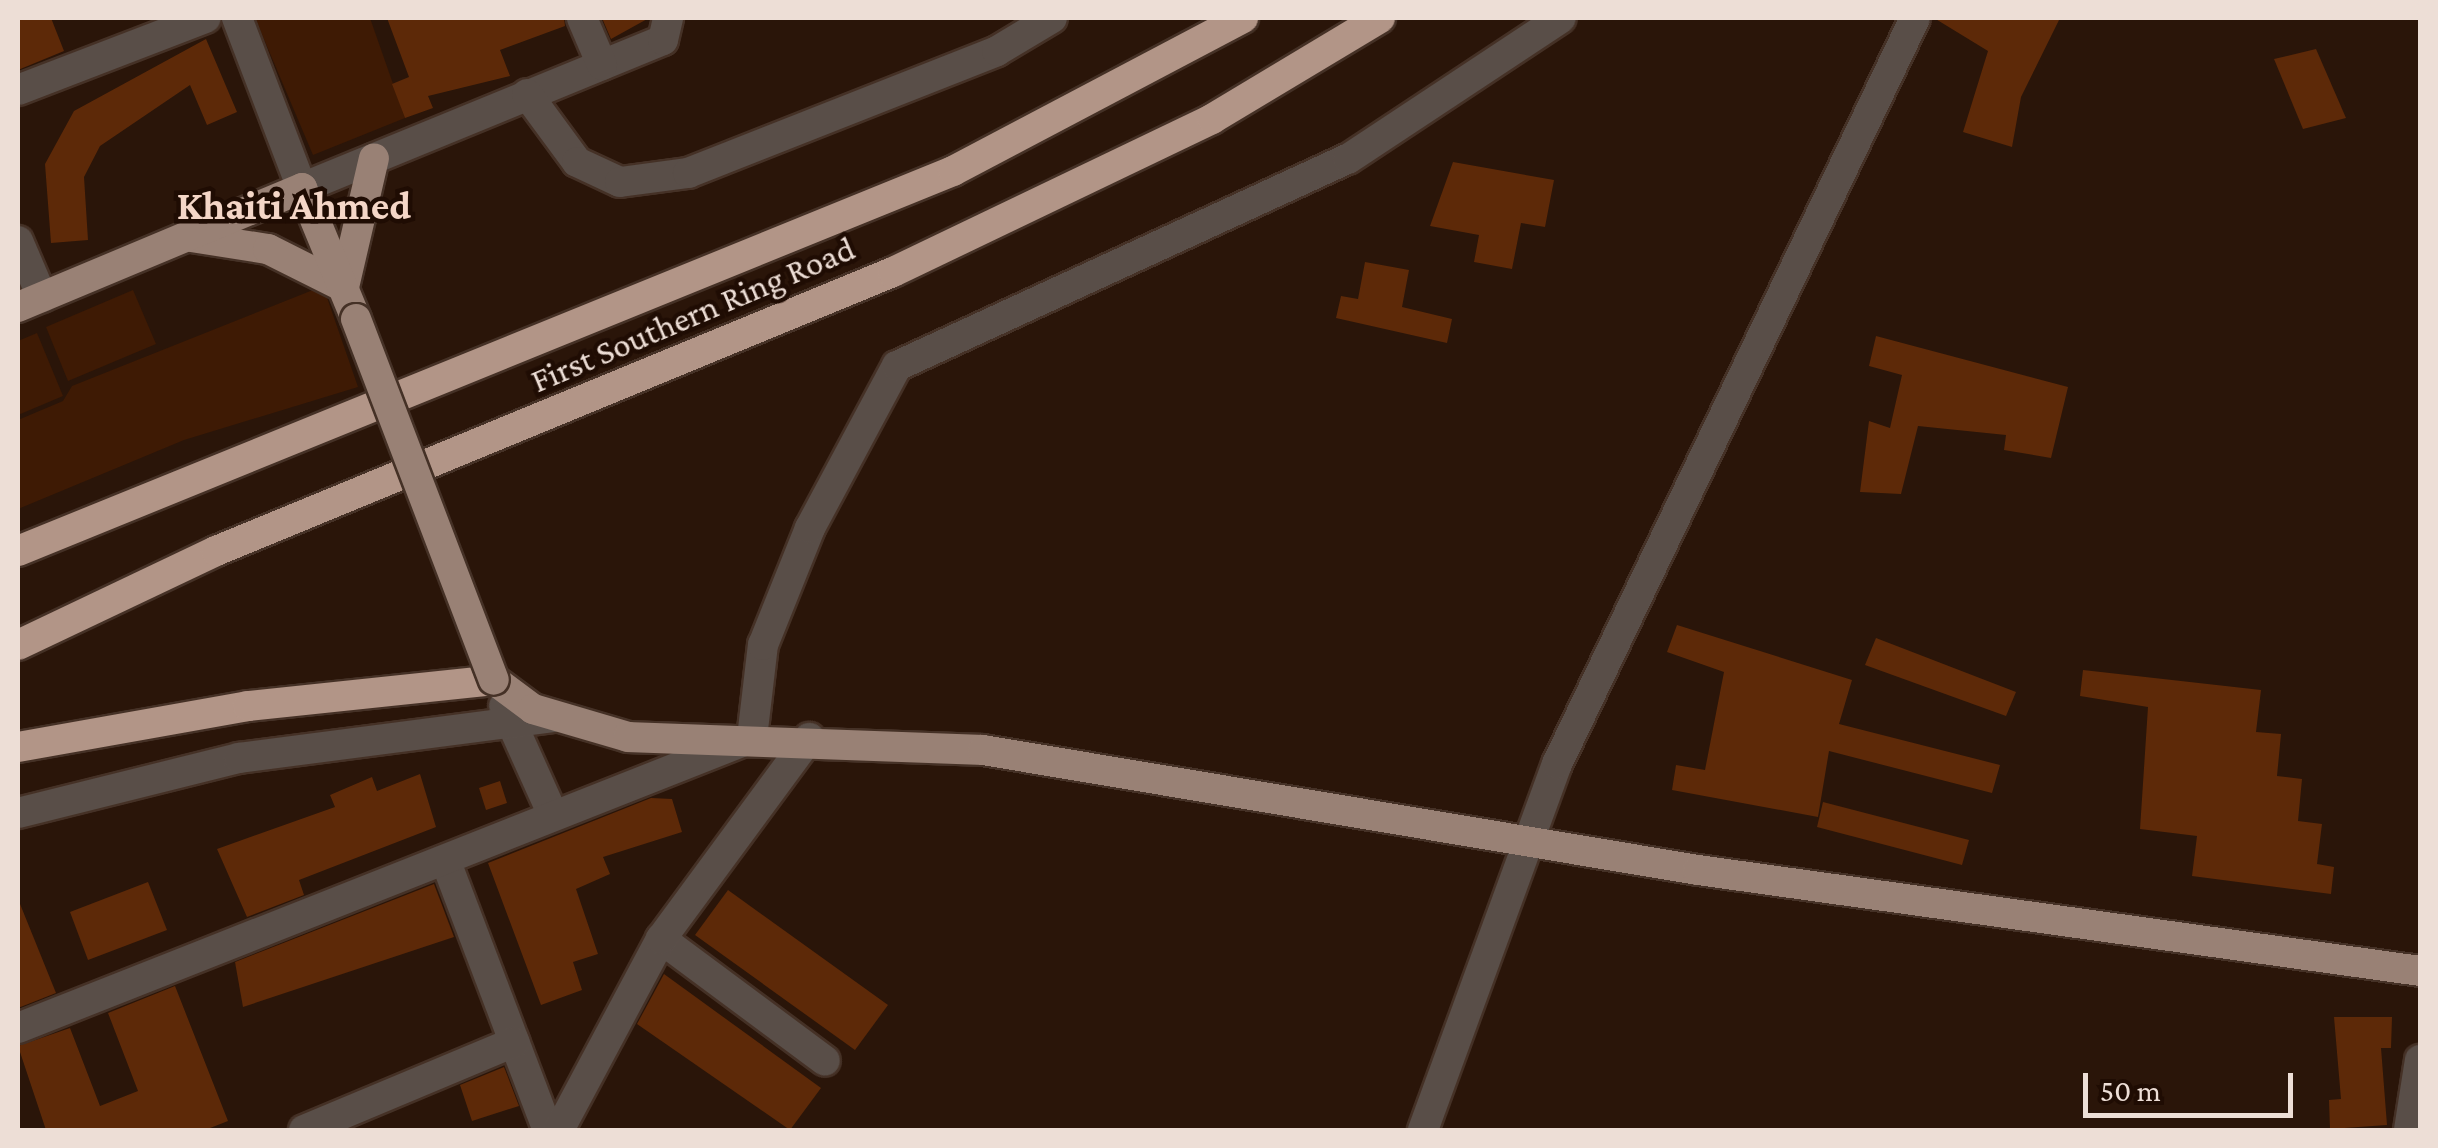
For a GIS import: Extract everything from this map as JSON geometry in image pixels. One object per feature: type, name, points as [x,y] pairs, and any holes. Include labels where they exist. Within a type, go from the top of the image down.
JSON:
[{"type":"highway","name":"First Southern Ring Road","points":[[18,551],[953,171],[1243,18]]},
{"type":"highway","name":"First Southern Ring Road","points":[[18,646],[216,551],[893,272],[1212,119],[1380,18]]},
{"type":"highway","points":[[18,747],[238,708],[494,680]]},
{"type":"main road","points":[[344,287],[374,158]]},
{"type":"main road","points":[[30,302],[302,188],[344,287],[494,680],[553,717],[628,737],[809,738],[983,750],[1525,840],[2420,971]]},
{"type":"main road","points":[[188,236],[268,249],[344,287]]},
{"type":"street","points":[[18,90],[206,18]]},
{"type":"street","points":[[238,18],[302,188],[663,40],[668,18]]},
{"type":"street","points":[[582,18],[602,65]]},
{"type":"street","points":[[527,94],[577,162],[620,182],[688,173],[998,51],[1052,18]]},
{"type":"street","points":[[18,1028],[752,738],[763,645],[810,528],[897,366],[1348,159],[1561,18]]},
{"type":"street","points":[[1423,1130],[1525,840],[1914,18]]},
{"type":"street","points":[[18,241],[30,302]]},
{"type":"street","points":[[494,680],[554,816]]},
{"type":"street","points":[[18,813],[238,758],[553,717]]},
{"type":"street","points":[[559,1130],[661,939],[809,738]]},
{"type":"street","points":[[446,862],[548,1130]]},
{"type":"street","points":[[661,939],[825,1061]]},
{"type":"street","points":[[304,1130],[514,1042]]},
{"type":"street","points":[[2409,1130],[2420,1060]]},
{"type":"shaded area","points":[[255,18],[370,18],[405,118],[313,155]]},
{"type":"shaded area","points":[[323,286],[358,387],[184,440],[18,509],[18,420],[63,401],[72,386]]},
{"type":"shaded area","points":[[133,290],[156,344],[68,381],[46,327]]},
{"type":"shaded area","points":[[37,333],[63,396],[18,415],[18,341]]},
{"type":"building","points":[[18,18],[51,18],[64,51],[18,70]]},
{"type":"building","points":[[387,18],[564,18],[565,26],[500,50],[510,76],[428,96],[433,108],[405,118],[392,84],[409,77]]},
{"type":"building","points":[[602,18],[649,18],[611,39]]},
{"type":"building","points":[[1934,18],[2060,18],[2021,97],[2012,147],[1963,132],[1988,51]]},
{"type":"building","points":[[206,39],[237,112],[207,125],[190,85],[100,146],[84,177],[88,240],[51,243],[45,164],[74,111]]},
{"type":"building","points":[[2316,49],[2346,118],[2303,129],[2274,59]]},
{"type":"building","points":[[1453,162],[1554,180],[1545,227],[1521,223],[1512,269],[1474,262],[1479,235],[1430,226]]},
{"type":"building","points":[[1365,262],[1409,270],[1402,307],[1452,319],[1447,343],[1336,318],[1341,296],[1358,299]]},
{"type":"building","points":[[1876,336],[2068,387],[2051,458],[2004,450],[2006,435],[1918,426],[1901,494],[1860,492],[1869,421],[1890,428],[1902,375],[1869,366]]},
{"type":"building","points":[[1677,625],[1852,680],[1839,724],[2000,765],[1992,793],[1829,751],[1818,817],[1672,790],[1676,765],[1705,770],[1724,672],[1667,652]]},
{"type":"building","points":[[1876,638],[2016,692],[2006,716],[1865,665]]},
{"type":"building","points":[[2083,670],[2261,690],[2256,732],[2281,734],[2277,776],[2302,779],[2298,821],[2322,824],[2317,864],[2334,867],[2331,894],[2192,876],[2197,836],[2140,829],[2148,707],[2080,696]]},
{"type":"building","points":[[420,774],[436,827],[299,880],[304,895],[247,917],[217,849],[335,807],[330,795],[372,777],[377,791]]},
{"type":"building","points":[[500,781],[507,803],[486,810],[479,788]]},
{"type":"building","points":[[651,798],[672,799],[682,832],[603,857],[610,874],[576,889],[598,954],[573,962],[582,990],[541,1005],[488,863]]},
{"type":"building","points":[[1823,802],[1969,840],[1962,865],[1817,827]]},
{"type":"building","points":[[148,882],[167,930],[88,960],[70,912]]},
{"type":"building","points":[[434,884],[454,937],[243,1007],[235,962]]},
{"type":"building","points":[[728,890],[888,1005],[855,1050],[695,935]]},
{"type":"building","points":[[18,899],[56,993],[18,1008]]},
{"type":"building","points":[[664,974],[821,1088],[790,1130],[637,1024]]},
{"type":"building","points":[[175,986],[228,1121],[205,1130],[46,1130],[18,1046],[70,1028],[100,1106],[138,1091],[108,1013]]},
{"type":"building","points":[[2334,1017],[2392,1017],[2391,1048],[2381,1048],[2387,1125],[2330,1129],[2329,1100],[2341,1099]]},
{"type":"building","points":[[504,1067],[519,1106],[472,1121],[460,1085]]},
{"type":"district","name":"Khaiti Ahmed","points":[[294,206]]}]
